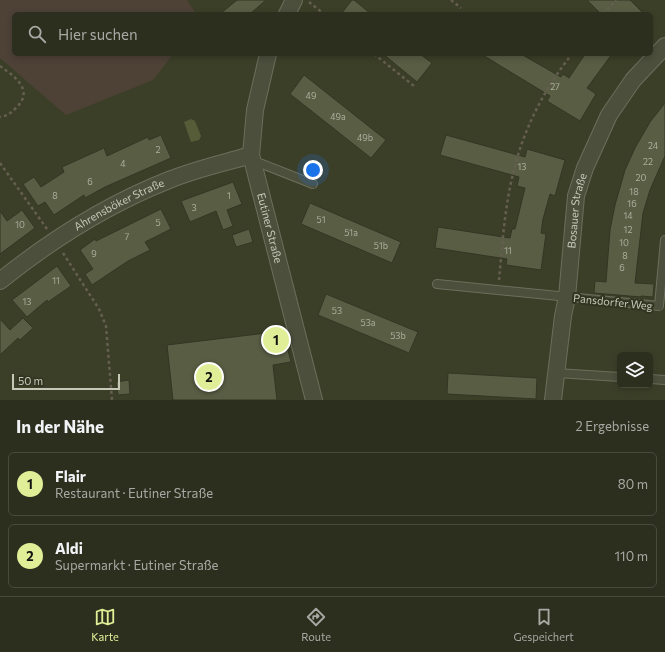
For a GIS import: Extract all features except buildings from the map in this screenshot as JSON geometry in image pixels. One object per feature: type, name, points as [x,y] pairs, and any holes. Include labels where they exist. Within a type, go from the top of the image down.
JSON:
[{"type":"street","points":[[288,12],[294,0]]},
{"type":"street","name":"Bosauer Straße","points":[[553,400],[567,297],[576,196],[585,168],[610,115],[632,80],[665,46]]},
{"type":"street","name":"Eutiner Straße","points":[[268,56],[255,110],[252,158],[314,400]]},
{"type":"street","name":"Ahrensböker Straße","points":[[0,280],[54,241],[110,208],[170,180],[252,158]]},
{"type":"lane","points":[[252,158],[312,184]]},
{"type":"lane","name":"Pansdorfer Weg","points":[[437,284],[662,307],[665,240]]},
{"type":"lane","points":[[556,373],[617,377]]},
{"type":"lane","points":[[653,379],[665,380]]},
{"type":"path","points":[[306,0],[321,12]]},
{"type":"path","points":[[451,0],[461,8]]},
{"type":"path","points":[[605,12],[616,0]]},
{"type":"path","points":[[376,56],[414,86]]},
{"type":"path","points":[[498,290],[512,175],[518,155],[545,92],[556,74],[570,56]]},
{"type":"path","points":[[0,66],[17,78],[24,93],[24,99],[20,104],[10,113],[0,117]]},
{"type":"path","points":[[0,163],[47,228],[99,309],[106,326],[112,400]]},
{"type":"shaded area","points":[[0,0],[187,0],[195,12],[12,12],[12,56],[171,56],[153,80],[66,115],[0,58]]},
{"type":"shaded area","points":[[191,119],[195,121],[201,136],[199,140],[191,142],[184,122]]},
{"type":"place","name":"Flair","points":[[276,340]]},
{"type":"place","name":"Aldi","points":[[209,377]]}]
